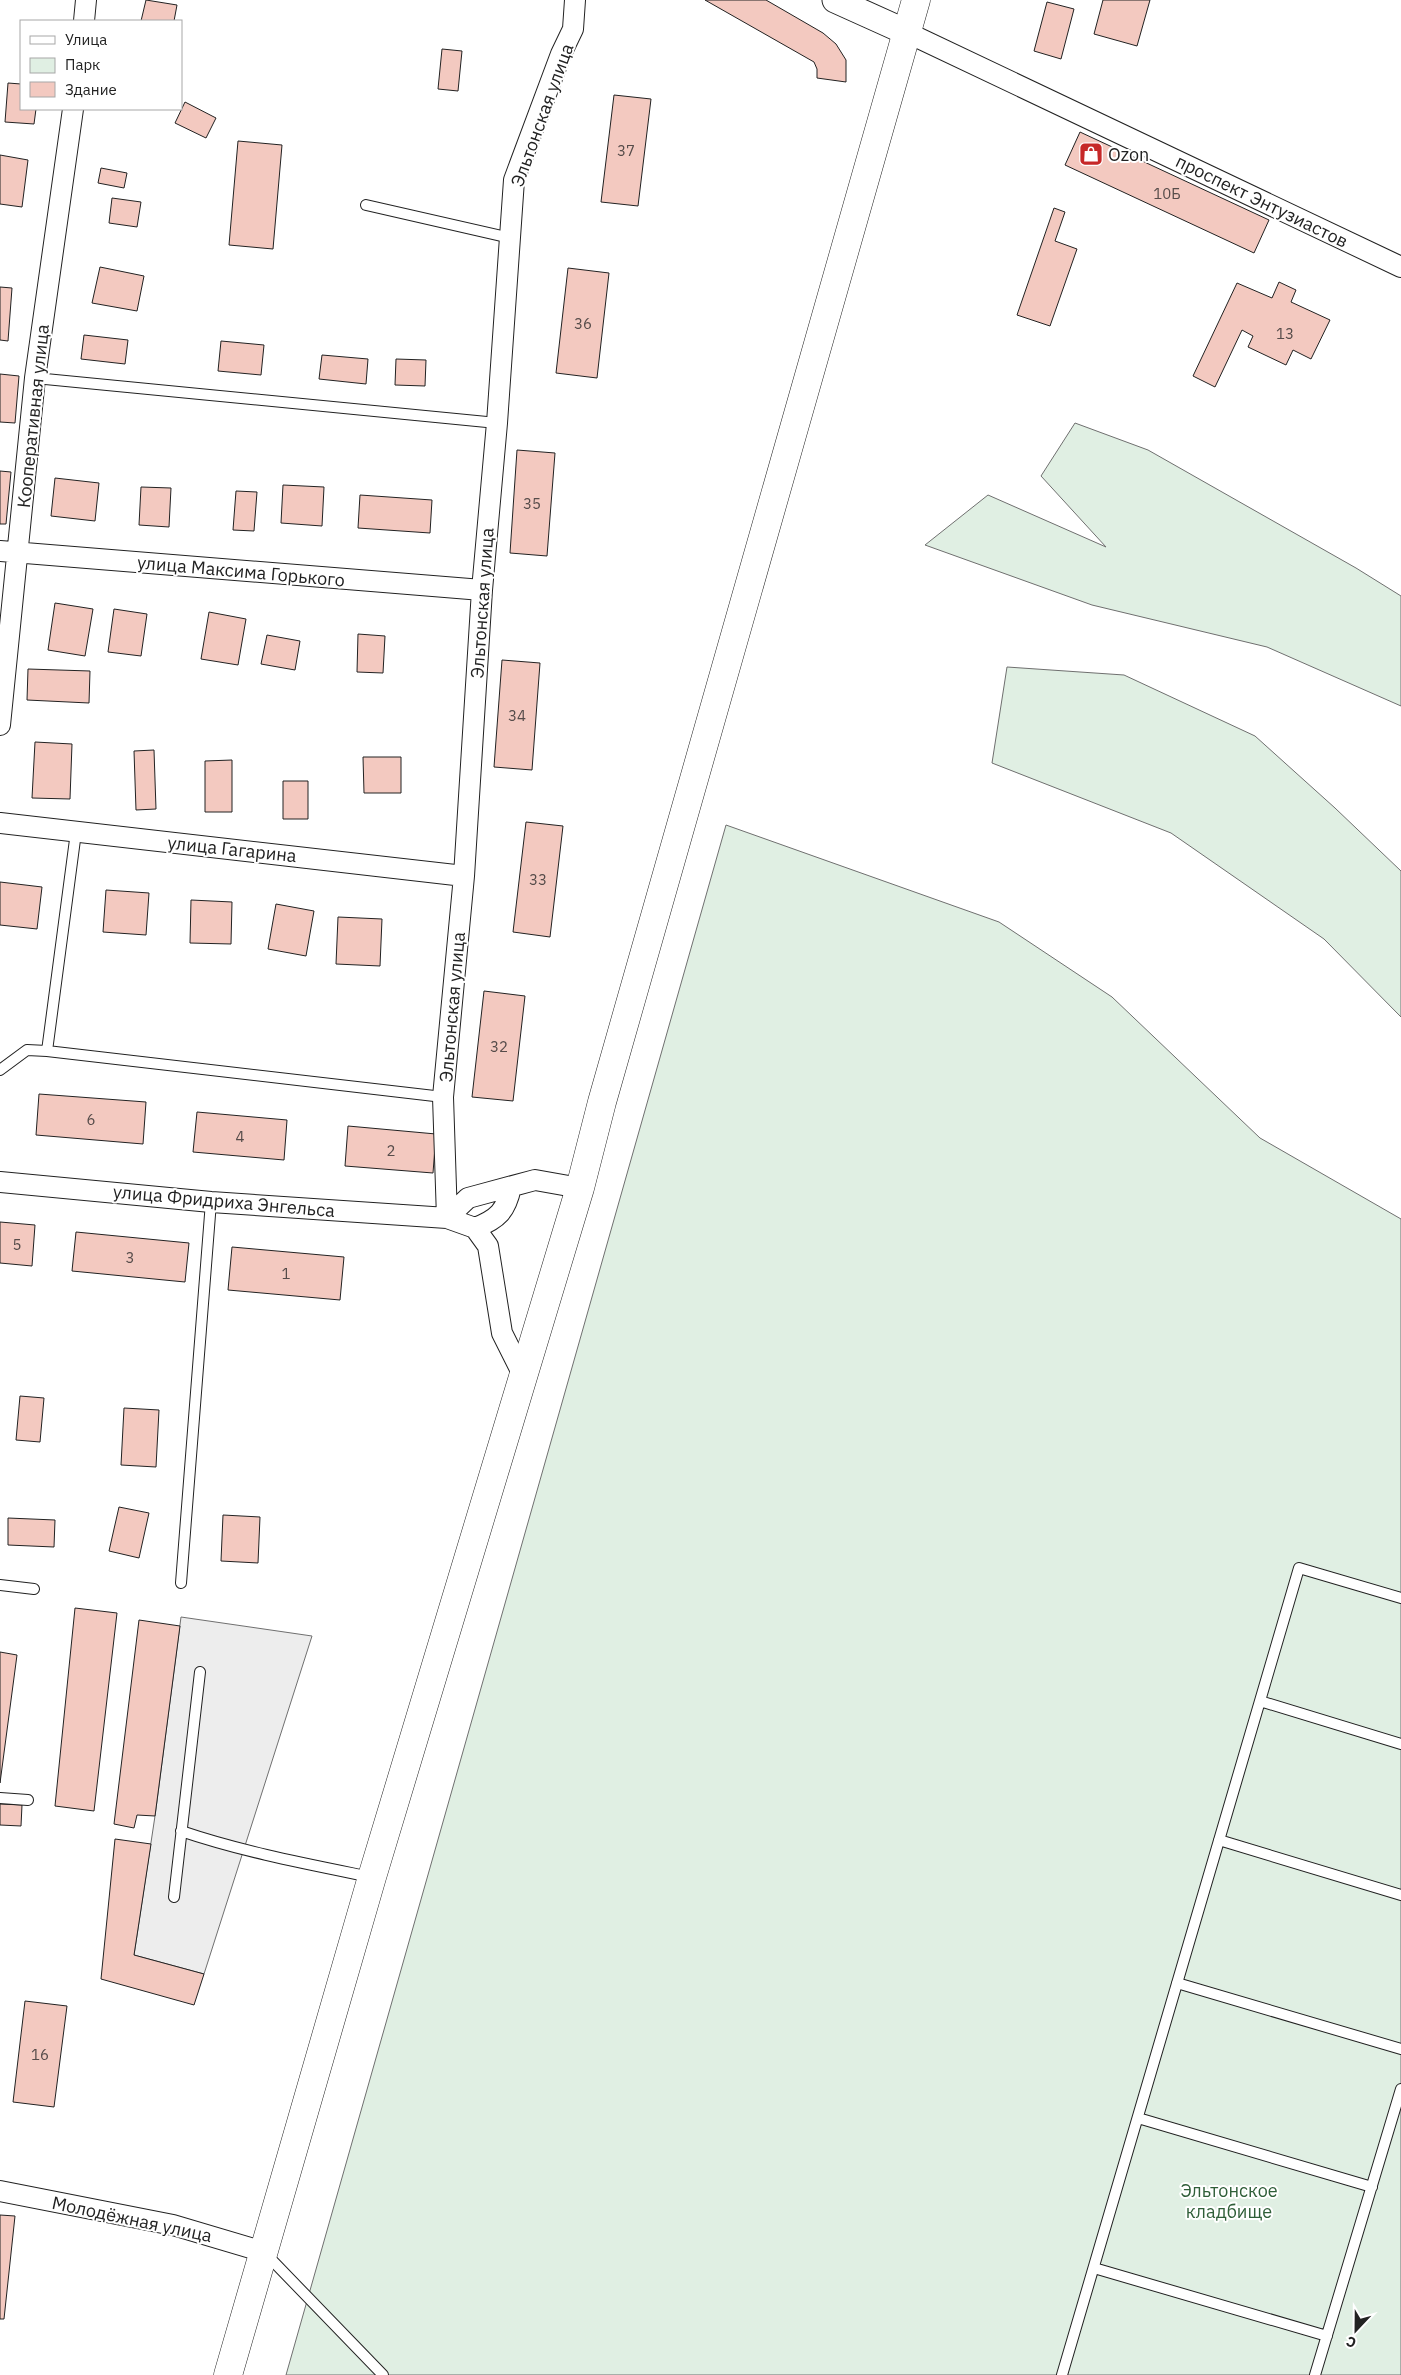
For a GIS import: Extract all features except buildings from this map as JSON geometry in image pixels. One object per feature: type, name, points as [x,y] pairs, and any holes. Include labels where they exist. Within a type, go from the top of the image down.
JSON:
[{"type":"main road","points":[[228,2375],[372,1877],[580,1188],[602,1102],[916,0]]},
{"type":"street","points":[[84,20],[86,0]]},
{"type":"street","name":"Эльтонская улица","points":[[447,1218],[443,1097],[464,876],[482,590],[498,423],[514,180],[561,54],[573,29],[575,0]]},
{"type":"street","points":[[835,0],[906,32]]},
{"type":"street","name":"проспект Энтузиастов","points":[[906,32],[1401,267]]},
{"type":"street","name":"Кооперативная улица","points":[[0,725],[9,552],[73,110]]},
{"type":"street","name":"улица Максима Горького","points":[[9,552],[482,590]]},
{"type":"street","name":"улица Гагарина","points":[[0,823],[464,876]]},
{"type":"street","points":[[447,1218],[468,1198],[535,1180],[580,1188]]},
{"type":"street","name":"улица Фридриха Энгельса","points":[[0,1182],[211,1202],[447,1218],[475,1228]]},
{"type":"street","points":[[511,1187],[508,1201],[502,1212],[492,1222],[475,1228],[488,1246],[502,1333],[523,1375]]},
{"type":"street","name":"Молодёжная улица","points":[[0,2191],[173,2225],[264,2252]]},
{"type":"lane","points":[[366,205],[510,238]]},
{"type":"lane","points":[[35,378],[498,423]]},
{"type":"lane","points":[[47,1051],[76,832]]},
{"type":"lane","points":[[0,1070],[28,1050],[47,1051],[443,1097]]},
{"type":"lane","points":[[181,1583],[211,1202]]},
{"type":"lane","points":[[1062,2375],[1299,1568],[1401,1598]]},
{"type":"lane","points":[[0,1584],[34,1589]]},
{"type":"lane","points":[[174,1897],[200,1672]]},
{"type":"lane","points":[[1260,1701],[1401,1744]]},
{"type":"lane","points":[[0,1798],[28,1800]]},
{"type":"lane","points":[[181,1831],[238,1849],[372,1877]]},
{"type":"lane","points":[[1219,1840],[1401,1895]]},
{"type":"lane","points":[[1177,1983],[1401,2049]]},
{"type":"lane","points":[[1315,2375],[1401,2089]]},
{"type":"lane","points":[[1138,2118],[1372,2187]]},
{"type":"lane","points":[[264,2252],[382,2375]]},
{"type":"lane","points":[[1094,2268],[1327,2336]]},
{"type":"green space","points":[[1075,423],[1148,450],[1356,568],[1401,596],[1401,706],[1267,647],[1092,605],[925,545],[988,495],[1106,547],[1041,476]]},
{"type":"green space","points":[[1007,667],[1124,675],[1255,736],[1401,871],[1401,1017],[1324,939],[1171,833],[992,763]]},
{"type":"green space","name":"Эльтонское кладбище","points":[[726,825],[999,922],[1112,997],[1260,1138],[1401,1219],[1401,2375],[286,2375]]},
{"type":"shaded area","points":[[181,1617],[312,1636],[204,1974],[134,1955],[155,1816]]},
{"type":"place","name":"Ozon","points":[[1091,154]]}]
